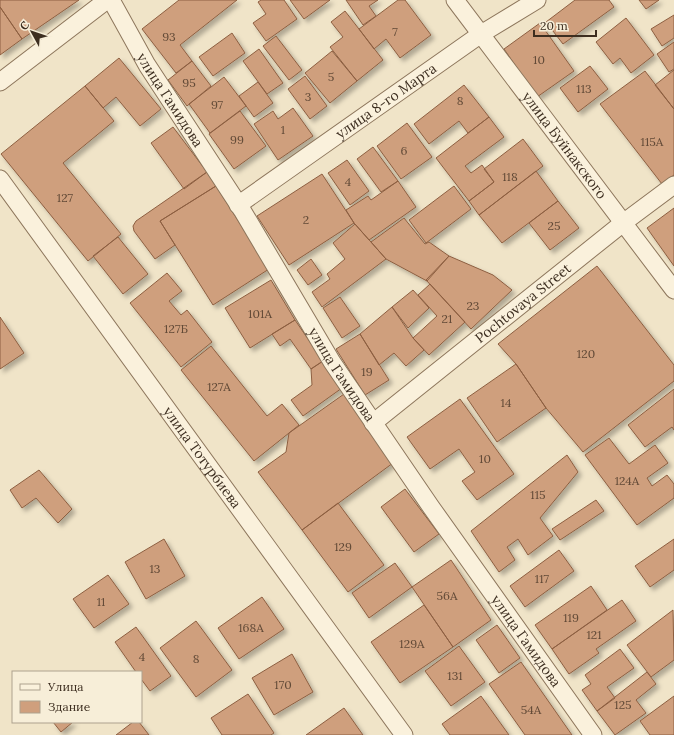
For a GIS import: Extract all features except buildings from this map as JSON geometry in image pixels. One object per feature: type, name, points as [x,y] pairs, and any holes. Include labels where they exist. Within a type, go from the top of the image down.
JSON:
[{"type":"street","points":[[0,82],[107,0]]},
{"type":"street","name":"улица Гамидова","points":[[111,0],[147,65],[238,205],[332,362],[373,423],[593,735]]},
{"type":"street","name":"улица Буйнакского","points":[[455,0],[674,290]]},
{"type":"street","name":"улица 8-го Марта","points":[[238,205],[481,34],[536,0]]},
{"type":"street","name":"улица Тотурбиева","points":[[0,179],[404,735]]},
{"type":"street","name":"Pochtovaya Street","points":[[373,423],[623,223],[674,185]]}]
